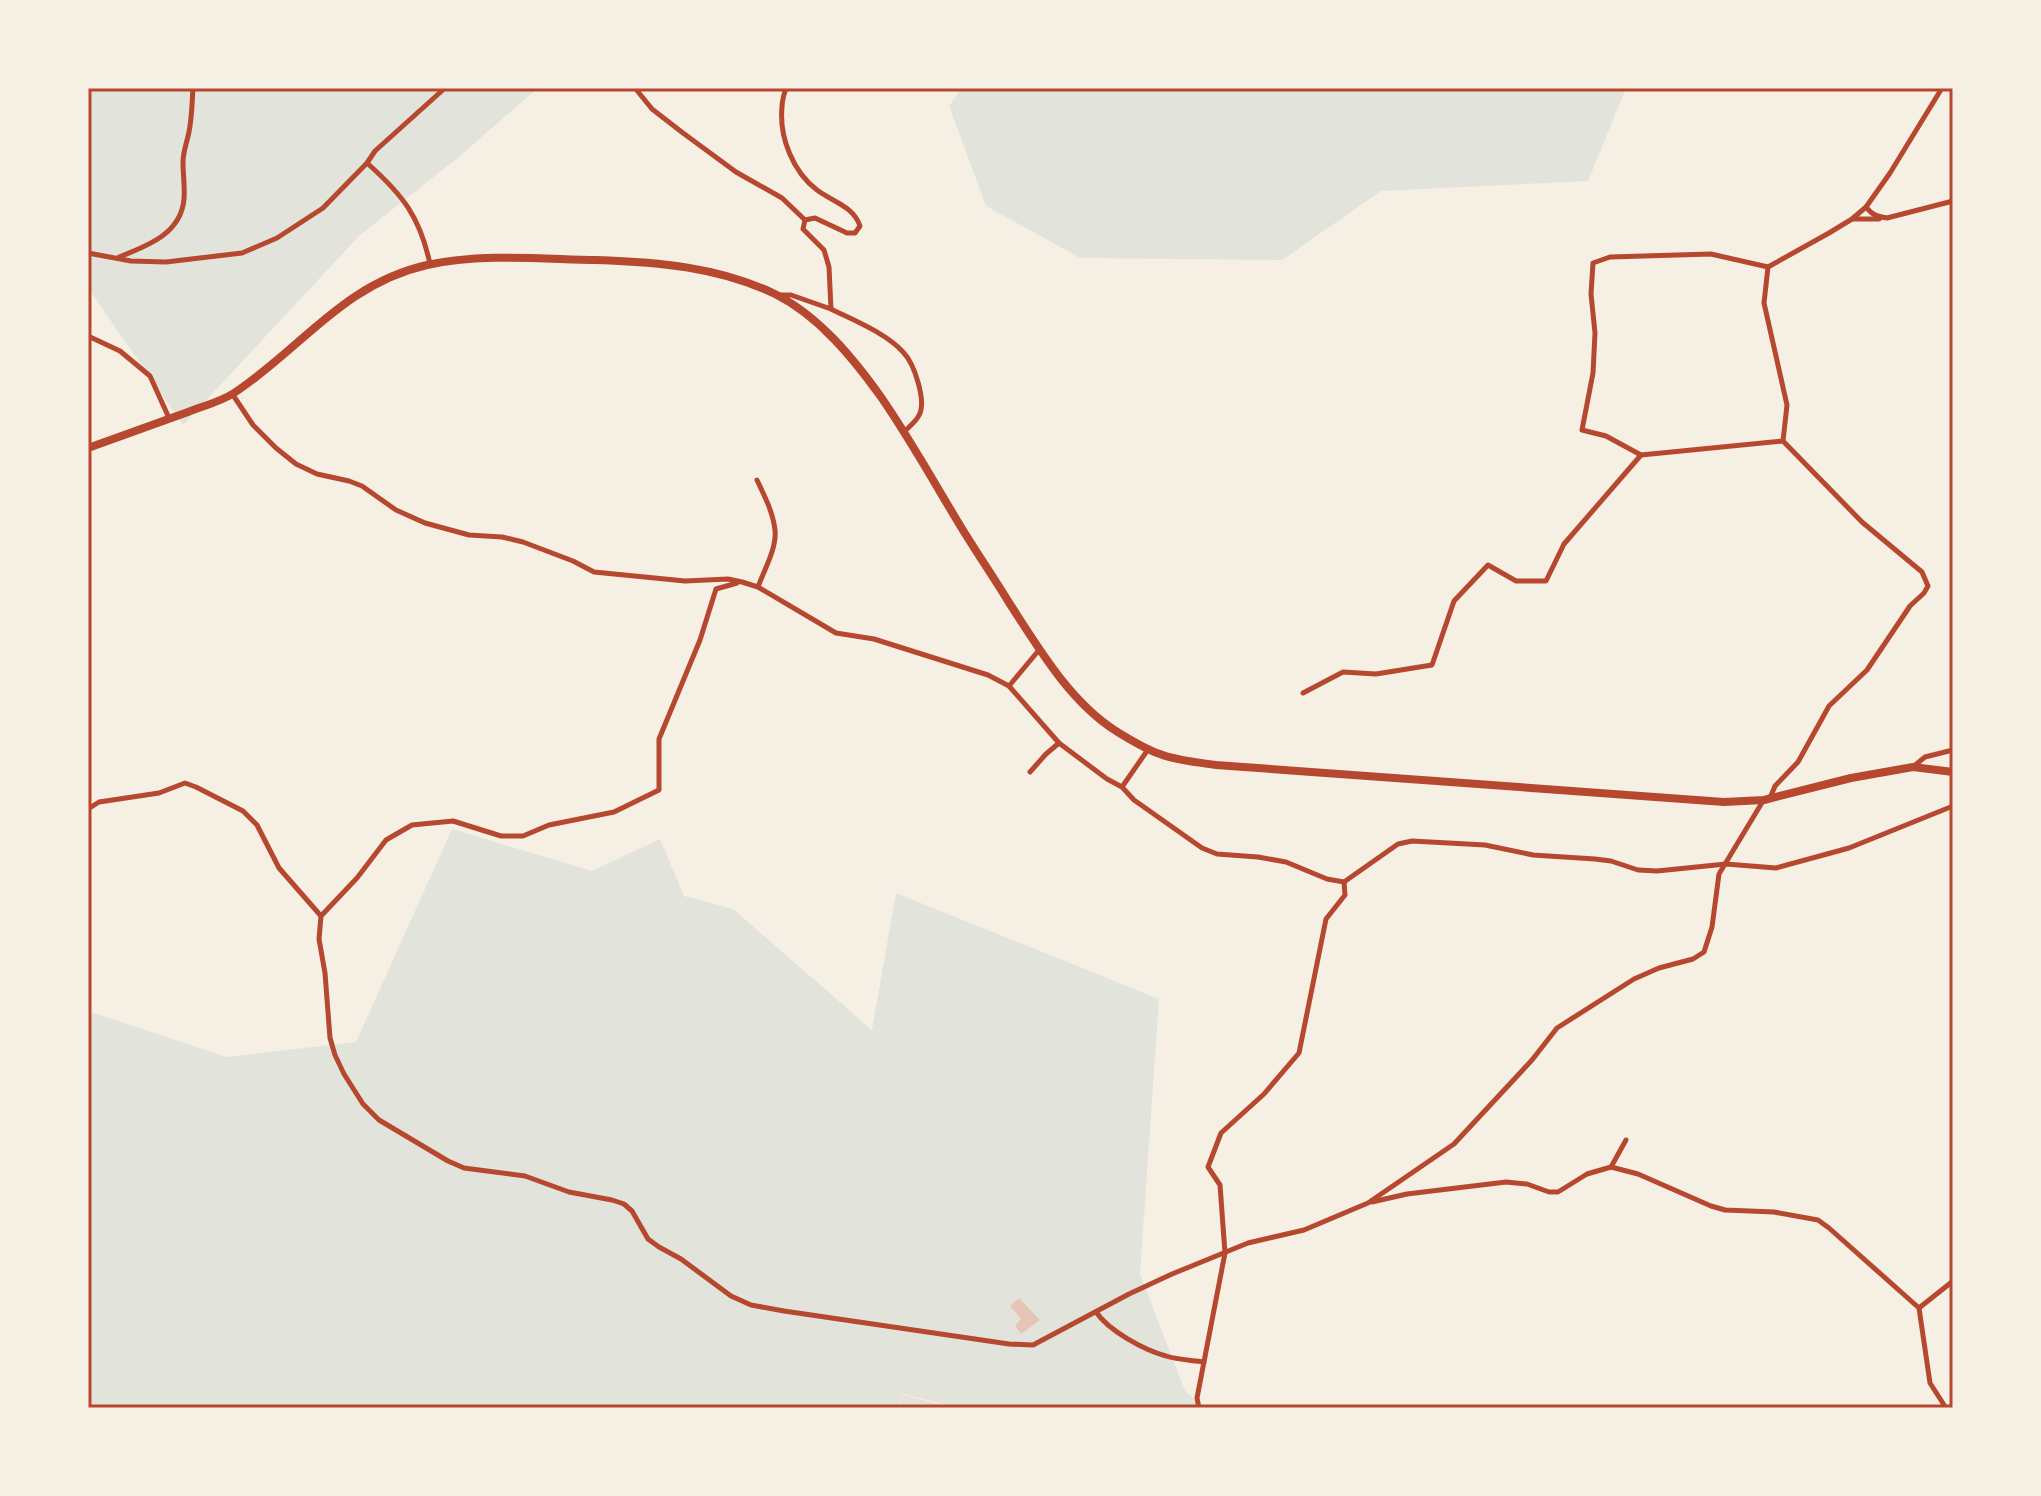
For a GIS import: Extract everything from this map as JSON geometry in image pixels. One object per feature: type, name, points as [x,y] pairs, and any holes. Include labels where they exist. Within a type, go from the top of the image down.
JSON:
[{"type":"highway","points":[[88,448],[232,394],[277,360],[318,323],[364,290],[409,270],[470,259],[511,258],[642,261],[703,269],[778,295],[813,319],[861,369],[905,431],[957,520],[1040,649],[1076,697],[1114,730],[1161,755],[1216,765],[1724,802],[1767,799],[1851,778],[1913,767],[1953,772]]},
{"type":"street","points":[[118,257],[146,247],[165,235],[182,215],[185,198],[183,158],[190,129],[193,88]]},
{"type":"street","points":[[88,253],[131,261],[166,262],[242,253],[277,238],[323,208],[375,151],[445,88]]},
{"type":"street","points":[[635,88],[652,109],[736,172],[782,198],[805,220]]},
{"type":"street","points":[[786,88],[781,108],[785,139],[797,170],[816,190],[846,207],[857,217],[860,226],[855,233],[847,233],[815,218],[805,220]]},
{"type":"street","points":[[1783,441],[1641,455],[1606,436],[1582,430],[1593,373],[1593,263],[1610,257],[1711,254],[1768,267],[1852,219],[1866,207],[1942,88]]},
{"type":"street","points":[[367,163],[390,184],[414,216],[430,264]]},
{"type":"street","points":[[1852,219],[1887,218],[1953,201]]},
{"type":"street","points":[[1866,207],[1877,217],[1887,218]]},
{"type":"street","points":[[805,220],[803,229],[824,250],[827,258],[831,309]]},
{"type":"street","points":[[1768,267],[1764,303],[1787,405],[1783,441]]},
{"type":"street","points":[[778,295],[791,295],[831,309],[872,329],[904,352],[920,387],[922,407],[918,418],[905,431]]},
{"type":"street","points":[[88,336],[120,351],[150,376],[169,418]]},
{"type":"street","points":[[232,394],[253,425],[296,464],[317,474],[362,486],[396,510],[425,523],[469,535],[523,542],[594,572],[685,581],[728,579],[742,582],[758,587],[836,633],[874,639],[988,675],[1009,686],[1059,743],[1202,848],[1217,854],[1286,862],[1327,879],[1344,882],[1398,844],[1412,841],[1485,845],[1533,855],[1611,861],[1638,870],[1726,864],[1776,868],[1849,848],[1953,806]]},
{"type":"street","points":[[1368,1203],[1454,1144],[1524,1069],[1557,1028],[1634,979],[1693,959],[1704,952],[1712,927],[1719,874],[1775,786],[1798,762],[1829,706],[1867,670],[1910,606],[1928,586],[1922,572],[1862,522],[1783,441]]},
{"type":"street","points":[[1303,693],[1343,672],[1376,674],[1432,665],[1454,601],[1488,565],[1516,581],[1546,581],[1564,544],[1641,455]]},
{"type":"street","points":[[757,480],[775,530],[774,543],[758,587]]},
{"type":"street","points":[[742,582],[719,587],[714,594],[709,617],[659,739],[659,790],[614,812],[549,825],[523,836],[501,836],[453,821],[412,825],[386,840],[357,878],[321,916],[319,939],[330,1038],[344,1074],[363,1104],[379,1120],[464,1168],[525,1176],[569,1192],[624,1204],[632,1211],[648,1239],[731,1296],[751,1305],[1033,1345],[1172,1274],[1248,1243],[1304,1230],[1368,1203],[1407,1194],[1506,1182],[1558,1192],[1587,1174],[1611,1167],[1638,1174],[1725,1210],[1774,1212],[1818,1220],[1919,1308],[1930,1383],[1946,1408]]},
{"type":"street","points":[[1009,686],[1040,649]]},
{"type":"street","points":[[1030,772],[1059,743]]},
{"type":"street","points":[[1122,787],[1149,748]]},
{"type":"street","points":[[1913,767],[1925,757],[1953,750]]},
{"type":"street","points":[[88,809],[99,802],[159,793],[185,783],[196,787],[243,811],[257,825],[279,868],[321,916]]},
{"type":"street","points":[[1199,1408],[1197,1398],[1225,1253],[1220,1185],[1208,1167],[1221,1133],[1264,1094],[1299,1053],[1326,919],[1345,895],[1344,882]]},
{"type":"street","points":[[1611,1167],[1626,1140]]},
{"type":"street","points":[[1919,1308],[1953,1281]]},
{"type":"street","points":[[1096,1312],[1119,1334],[1154,1351],[1204,1362]]},
{"type":"shaded area","points":[[88,88],[538,88],[455,160],[360,235],[183,425],[88,288]]},
{"type":"shaded area","points":[[962,88],[1626,88],[1588,181],[1381,191],[1282,260],[1080,258],[986,206],[949,106]]},
{"type":"shaded area","points":[[452,829],[592,871],[660,839],[684,896],[733,909],[872,1030],[896,893],[1159,999],[1140,1274],[1185,1391],[1204,1408],[958,1408],[904,1394],[898,1408],[88,1408],[88,1011],[227,1057],[356,1042]]},
{"type":"shaded area","points":[[904,1395],[953,1408],[899,1408]]},
{"type":"building","points":[[1019,1298],[1040,1320],[1021,1334],[1015,1326],[1021,1319],[1010,1306]]}]
